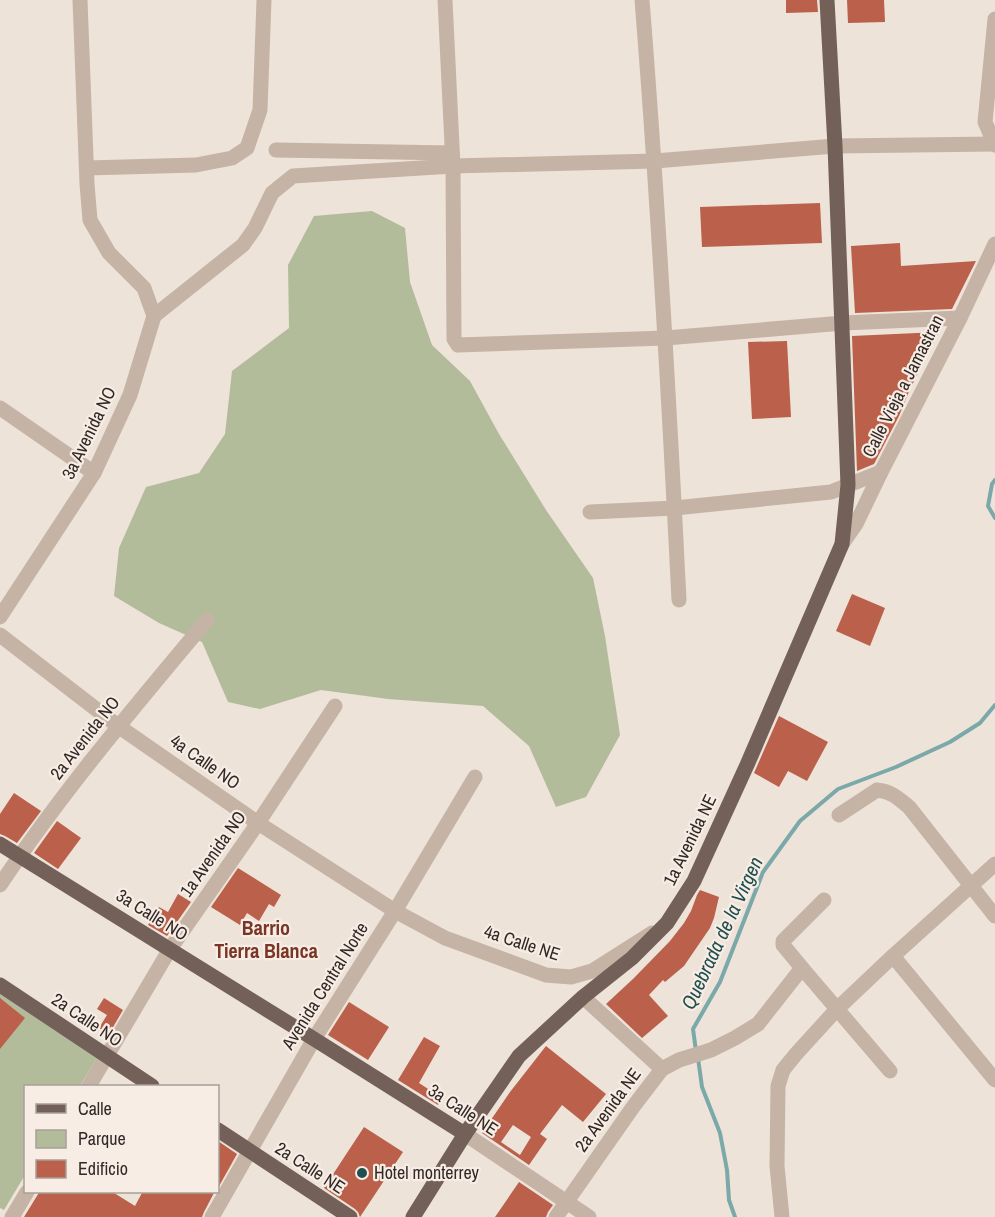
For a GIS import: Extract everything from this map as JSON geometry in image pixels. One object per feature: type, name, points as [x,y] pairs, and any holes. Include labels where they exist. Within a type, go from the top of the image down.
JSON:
[{"type":"main road","name":"1a Avenida NE","points":[[413,1217],[465,1134],[519,1056],[583,998],[632,958],[668,923],[694,881],[747,765],[842,544],[848,485],[836,146],[827,0]]},
{"type":"main road","name":"3a Calle NO","points":[[0,844],[314,1039]]},
{"type":"main road","name":"2a Calle NO","points":[[0,985],[150,1085]]},
{"type":"main road","name":"3a Calle NE","points":[[314,1039],[465,1134]]},
{"type":"main road","points":[[219,1131],[250,1151]]},
{"type":"main road","name":"2a Calle NE","points":[[250,1151],[350,1217]]},
{"type":"street","points":[[80,0],[90,220],[109,253],[144,288],[154,316],[243,246],[255,228],[272,193],[293,176],[453,160]]},
{"type":"street","points":[[87,168],[196,165],[231,158],[246,148],[260,111],[264,0]]},
{"type":"street","points":[[445,0],[453,160],[454,339],[458,345],[666,338],[843,323],[960,318]]},
{"type":"street","points":[[642,0],[666,338],[679,600]]},
{"type":"street","points":[[276,150],[453,160],[655,161],[836,146],[994,145],[985,122],[995,19]]},
{"type":"street","name":"Calle Vieja a Jamastran","points":[[842,544],[856,524],[995,244]]},
{"type":"street","name":"3a Avenida NO","points":[[0,617],[94,473],[130,395],[154,316]]},
{"type":"street","points":[[0,408],[94,473]]},
{"type":"street","points":[[590,512],[675,508],[831,492],[881,472]]},
{"type":"street","name":"2a Avenida NO","points":[[0,885],[19,856],[118,726],[207,620]]},
{"type":"street","name":"4a Calle NO","points":[[0,635],[118,726],[258,823],[395,911]]},
{"type":"street","name":"1a Avenida NO","points":[[90,1085],[170,949],[258,823],[335,706]]},
{"type":"street","name":"Avenida Central Norte","points":[[212,1217],[314,1039],[395,911],[475,777]]},
{"type":"street","points":[[839,815],[877,790],[885,790],[893,794],[909,807],[995,916]]},
{"type":"street","points":[[782,1217],[777,1166],[778,1086],[783,1070],[837,1009],[995,864]]},
{"type":"street","points":[[824,900],[783,941],[783,945],[890,1071]]},
{"type":"street","name":"4a Calle NE","points":[[395,911],[446,938],[546,975],[571,977],[592,971],[668,923]]},
{"type":"street","points":[[893,956],[995,1080]]},
{"type":"street","name":"2a Avenida NE","points":[[556,1217],[662,1069],[679,1060],[711,1050],[758,1024],[802,968]]},
{"type":"street","points":[[583,998],[662,1069]]},
{"type":"street","name":"3a Calle NE","points":[[465,1134],[589,1217]]},
{"type":"street","points":[[12,1217],[26,1193]]},
{"type":"green space","points":[[372,211],[405,228],[410,282],[432,345],[470,381],[499,434],[546,510],[593,578],[605,636],[620,735],[586,797],[556,807],[529,746],[483,706],[388,699],[321,690],[260,709],[228,702],[202,642],[159,623],[114,596],[119,548],[146,487],[199,473],[225,434],[232,371],[289,328],[288,265],[314,216]]},
{"type":"green space","points":[[0,994],[97,1058],[81,1085],[24,1085],[24,1177],[4,1210],[0,1208]]},
{"type":"building","points":[[786,0],[817,0],[818,12],[786,13]]},
{"type":"building","points":[[847,0],[884,0],[885,22],[848,23]]},
{"type":"building","points":[[820,203],[822,243],[702,247],[700,207]]},
{"type":"building","points":[[900,243],[901,266],[976,261],[952,309],[855,313],[851,246]]},
{"type":"building","points":[[939,332],[874,464],[857,471],[852,336]]},
{"type":"building","points":[[787,341],[791,417],[752,419],[748,342]]},
{"type":"building","points":[[852,594],[885,608],[870,646],[836,631]]},
{"type":"building","points":[[779,716],[828,742],[807,781],[788,771],[779,787],[754,773]]},
{"type":"building","points":[[14,793],[41,811],[17,843],[0,834],[0,814]]},
{"type":"building","points":[[57,821],[81,838],[58,869],[34,853]]},
{"type":"building","points":[[238,868],[281,895],[274,907],[269,904],[259,921],[247,913],[240,925],[211,907]]},
{"type":"building","points":[[700,890],[719,897],[714,918],[710,928],[684,966],[665,982],[663,980],[649,995],[668,1016],[642,1038],[606,1004],[670,941],[684,923]]},
{"type":"building","points":[[178,894],[191,902],[167,936],[148,925],[159,907],[168,912]]},
{"type":"building","points":[[0,998],[25,1018],[0,1049]]},
{"type":"building","points":[[104,998],[123,1010],[109,1034],[99,1028],[107,1015],[97,1009]]},
{"type":"building","points":[[349,1002],[389,1027],[368,1060],[328,1035]]},
{"type":"building","points":[[424,1037],[440,1046],[419,1083],[442,1098],[438,1105],[398,1080]]},
{"type":"building","points":[[546,1046],[606,1094],[583,1122],[562,1105],[540,1134],[547,1139],[529,1165],[482,1133]],"holes":[[[513,1125],[531,1137],[520,1155],[501,1142]]]},
{"type":"building","name":"Hotel monterrey","points":[[364,1127],[403,1152],[360,1217],[355,1209],[324,1188]]},
{"type":"building","points":[[219,1142],[237,1154],[219,1186]]},
{"type":"building","points":[[519,1182],[553,1205],[546,1217],[495,1217]]},
{"type":"building","points":[[39,1193],[114,1193],[135,1206],[142,1193],[214,1193],[202,1217],[24,1217]]},
{"type":"waterway","name":"Quebrada de la Virgen","points":[[995,480],[992,484],[988,506],[995,518]]},
{"type":"waterway","name":"Quebrada de la Virgen","points":[[696,1051],[693,1029],[720,982],[763,872],[800,821],[838,789],[896,767],[950,742],[980,723],[995,705]]},
{"type":"waterway","name":"Quebrada de la Virgen","points":[[698,1058],[702,1087],[720,1133],[727,1170],[729,1200],[735,1217]]},
{"type":"place","name":"Hotel monterrey","points":[[362,1173]]},
{"type":"district","name":"Barrio Tierra Blanca","points":[[266,940]]}]
